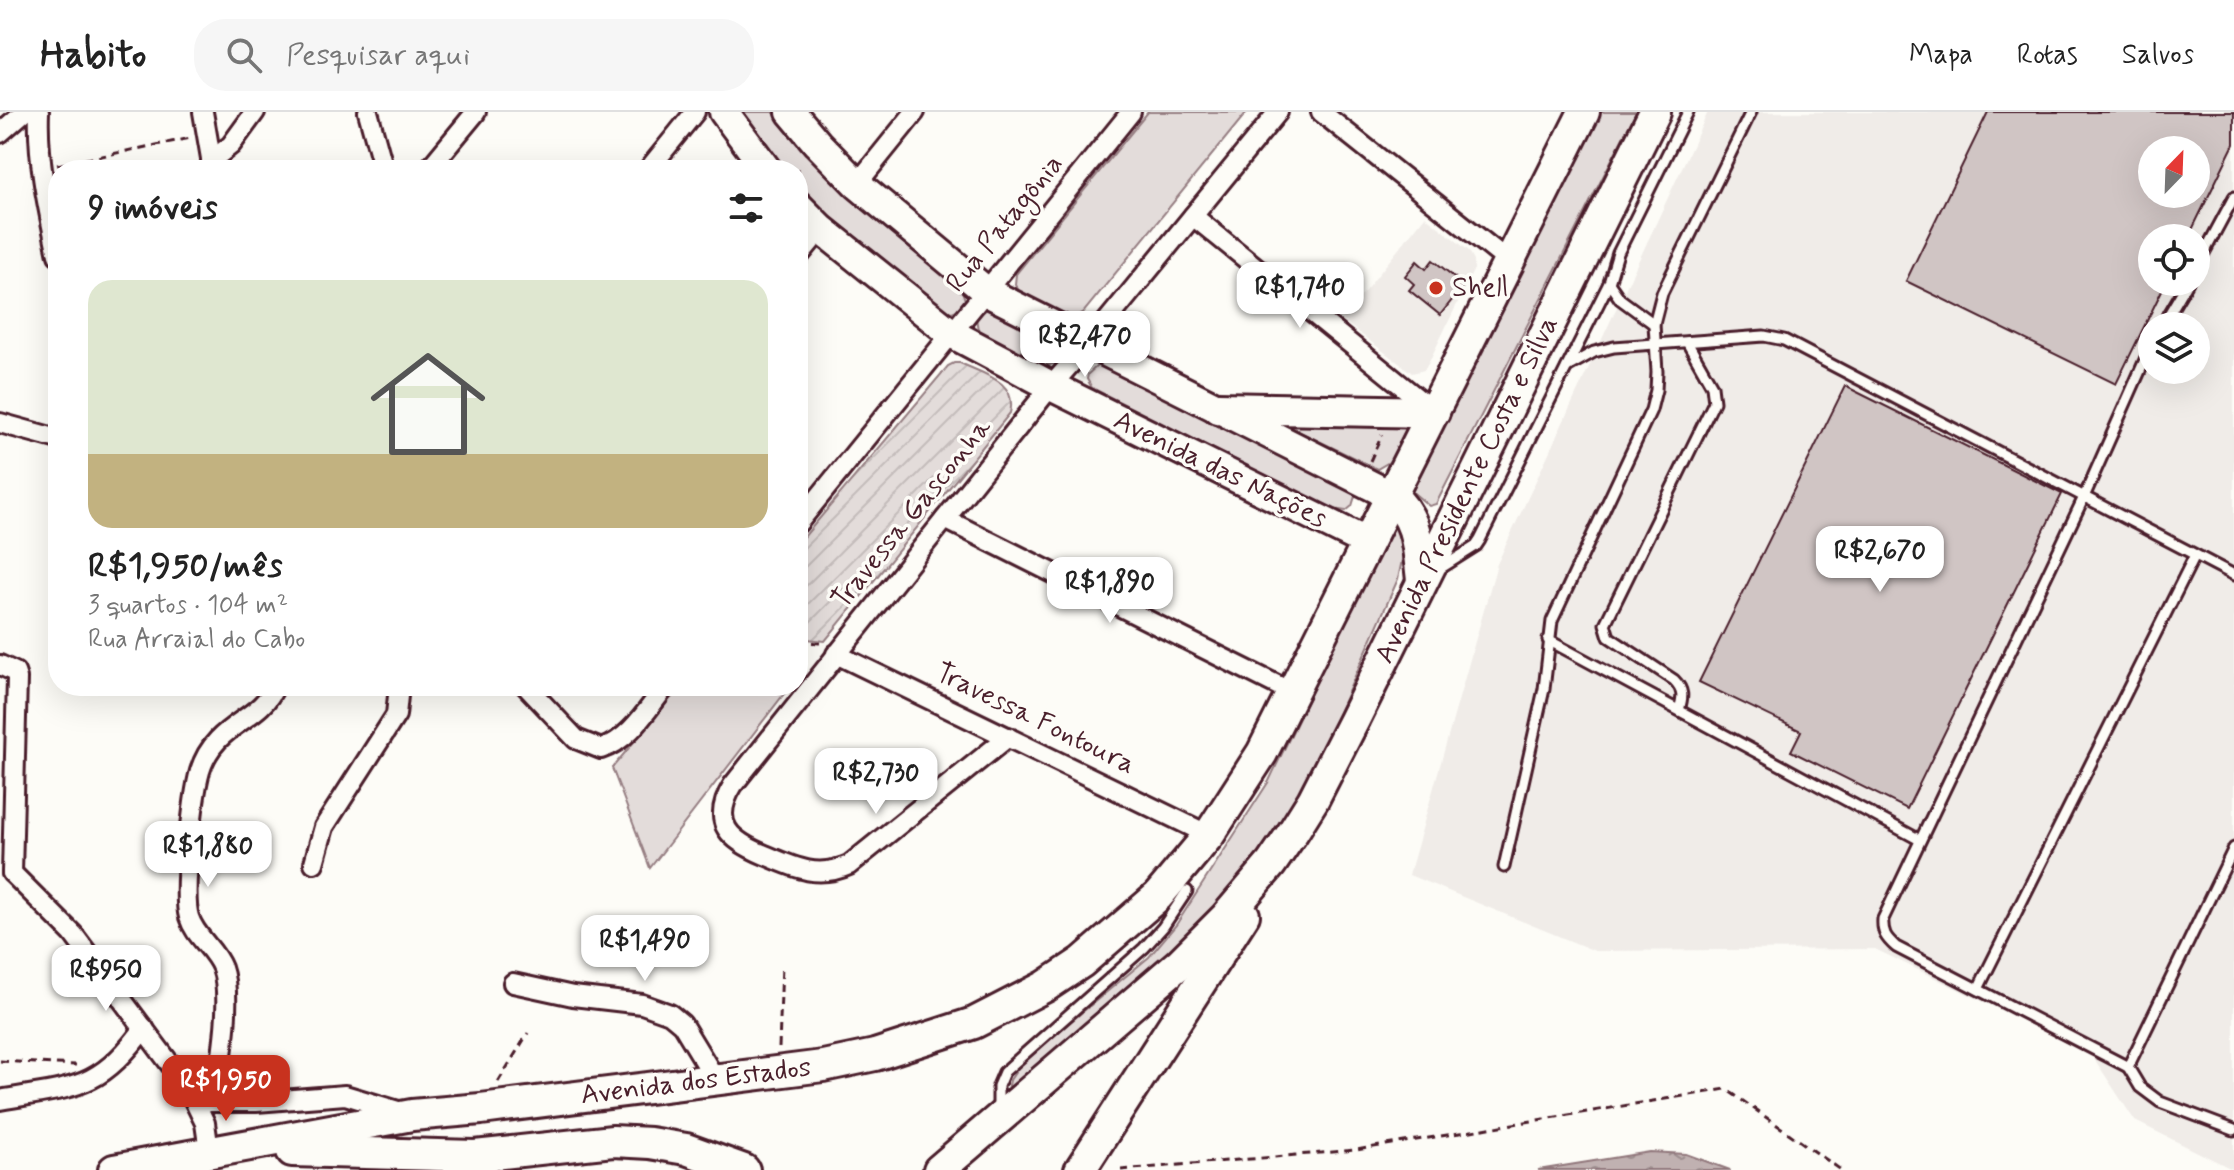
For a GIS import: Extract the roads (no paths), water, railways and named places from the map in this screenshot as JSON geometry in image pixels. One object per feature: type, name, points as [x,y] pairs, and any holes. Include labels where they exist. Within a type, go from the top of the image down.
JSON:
[{"type":"highway","points":[[1209,835],[1262,753],[1584,112]]},
{"type":"highway","name":"Avenida Presidente Costa e Silva","points":[[1271,864],[1313,800],[1655,112]]},
{"type":"highway","points":[[1218,408],[1434,412]]},
{"type":"highway","points":[[1392,496],[1404,506],[1414,524],[1422,580]]},
{"type":"highway","name":"Avenida dos Estados","points":[[114,1170],[412,1115],[823,1066],[925,1040],[974,1023],[1035,993],[1082,962],[1158,896],[1209,835]]},
{"type":"highway","points":[[939,1170],[1179,964],[1226,917],[1271,864]]},
{"type":"highway","points":[[1080,1170],[1237,928],[1271,864]]},
{"type":"highway","points":[[224,1150],[475,1156],[613,1141],[686,1149],[744,1170]]},
{"type":"main road","points":[[724,112],[760,160]]},
{"type":"main road","name":"Avenida das Nações","points":[[791,112],[857,184],[987,292],[1392,496]]},
{"type":"main road","name":"Avenida das Nações","points":[[808,216],[951,333],[1368,543]]},
{"type":"street","points":[[0,133],[24,112]]},
{"type":"street","points":[[39,112],[42,168],[48,201]]},
{"type":"street","points":[[203,112],[211,160]]},
{"type":"street","points":[[217,160],[255,112]]},
{"type":"street","points":[[368,112],[381,160]]},
{"type":"street","points":[[436,160],[476,112]]},
{"type":"street","points":[[656,160],[695,112]]},
{"type":"street","points":[[857,184],[915,112]]},
{"type":"street","name":"Rua Patagônia","points":[[808,511],[1131,112]]},
{"type":"street","name":"Travessa Gasconha","points":[[808,690],[1051,386],[1278,112]]},
{"type":"street","points":[[1321,112],[1509,262]]},
{"type":"street","points":[[1193,216],[1434,412]]},
{"type":"street","points":[[808,245],[821,229]]},
{"type":"street","points":[[0,423],[48,436]]},
{"type":"street","points":[[945,519],[1293,693]]},
{"type":"street","name":"Travessa Fontoura","points":[[836,654],[1209,835]]},
{"type":"street","points":[[0,665],[15,672],[17,678],[6,873],[73,934],[196,1101],[205,1123],[224,1150]]},
{"type":"street","points":[[215,1102],[223,1045],[225,984],[222,968],[196,932],[186,898],[195,790],[205,757],[215,741],[269,696]]},
{"type":"street","points":[[314,863],[324,827],[396,715],[398,696]]},
{"type":"street","points":[[535,696],[576,739],[593,748],[606,748],[630,730],[658,696]]},
{"type":"street","name":"Travessa Gasconha","points":[[804,696],[728,794],[723,812],[730,836],[741,845],[811,873],[837,870],[849,865],[1008,737]]},
{"type":"street","points":[[513,983],[573,996],[642,1004],[670,1014],[682,1024],[716,1080]]},
{"type":"street","points":[[0,1100],[68,1088],[98,1076],[114,1065],[144,1028]]},
{"type":"street","points":[[196,1101],[256,1102],[345,1095],[412,1115]]},
{"type":"lane","points":[[1422,580],[1470,550],[1480,540],[1609,283],[1618,253],[1688,112]]},
{"type":"lane","points":[[1504,867],[1544,689],[1548,640],[1559,602],[1651,410],[1657,372],[1654,324],[1662,293],[1751,112]]},
{"type":"lane","points":[[2210,242],[2234,197]]},
{"type":"lane","points":[[1609,283],[1620,299],[1654,324]]},
{"type":"lane","points":[[1567,367],[1603,350],[1764,336],[1784,340],[2234,575]]},
{"type":"lane","points":[[1679,710],[1683,699],[1681,687],[1609,637],[1605,624],[1714,402],[1712,386],[1687,342]]},
{"type":"lane","points":[[2138,376],[2084,497],[1883,919],[1886,938],[1896,947],[2128,1067],[2148,1095],[2160,1102],[2234,1130]]},
{"type":"lane","points":[[1978,989],[2195,555]]},
{"type":"lane","points":[[1548,640],[1920,840]]},
{"type":"lane","points":[[2128,1067],[2234,848]]},
{"type":"lane","points":[[998,1120],[998,1086],[1004,1072],[1144,948],[1163,927],[1187,891]]},
{"type":"water","points":[[1650,1152],[1686,1154],[1730,1170],[1538,1170]]},
{"type":"place","name":"Shell","points":[[1436,288]]}]
